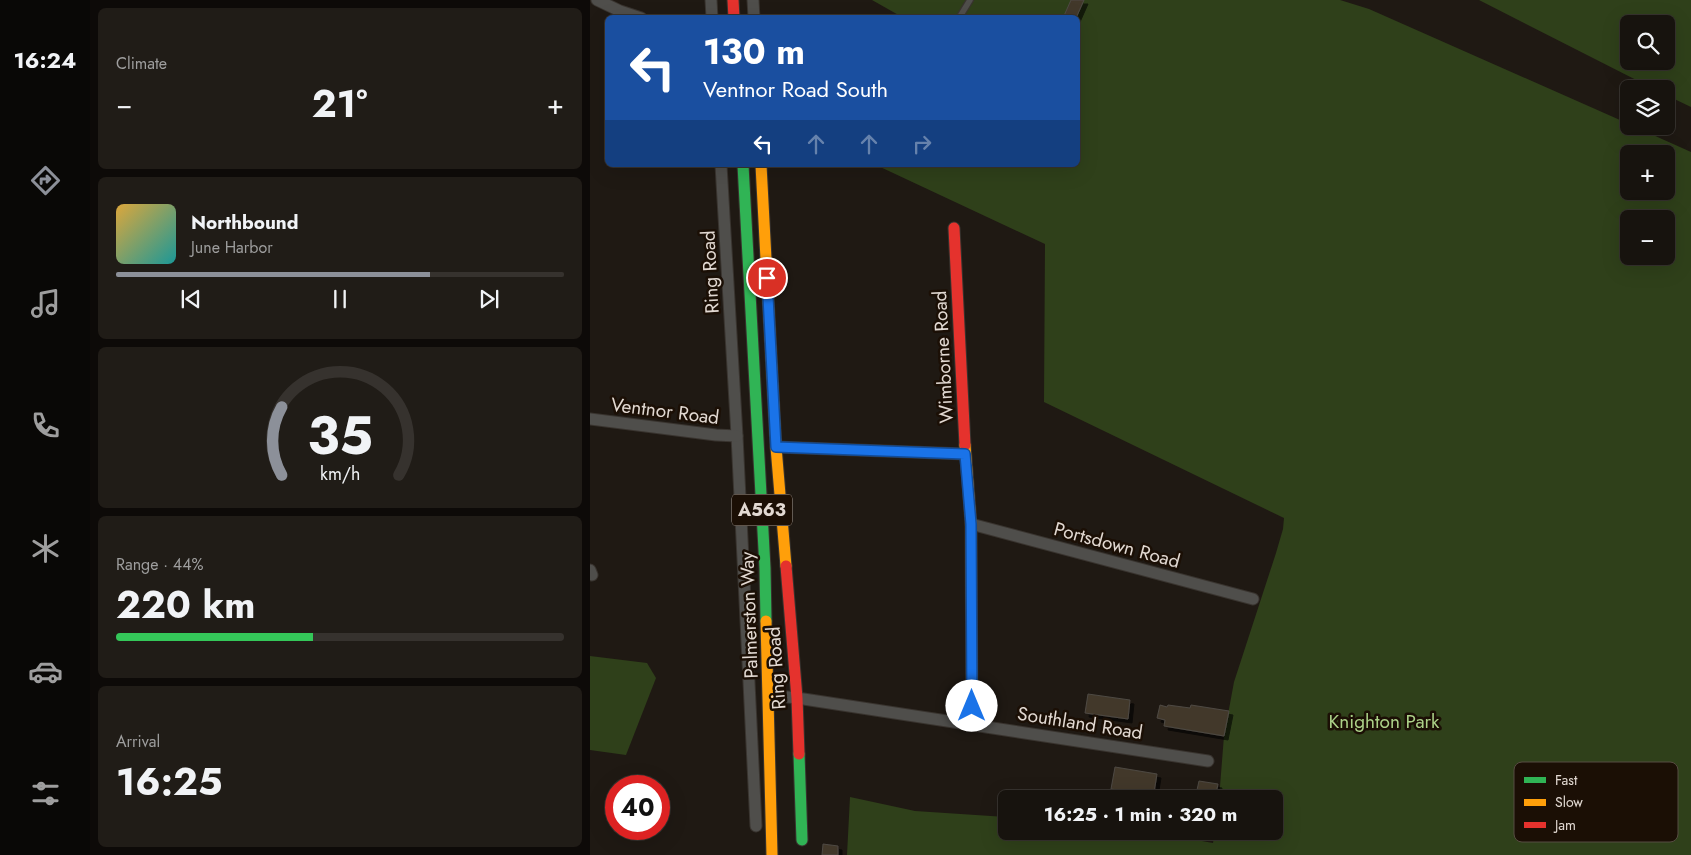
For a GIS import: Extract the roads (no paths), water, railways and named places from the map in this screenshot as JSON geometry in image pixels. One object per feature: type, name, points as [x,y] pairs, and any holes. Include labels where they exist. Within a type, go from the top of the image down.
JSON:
[{"type":"main road","points":[[733,0],[734,15]]},
{"type":"main road","name":"Palmerston Way","points":[[742,167],[765,568],[772,855]]},
{"type":"main road","name":"Ring Road","points":[[761,167],[776,447],[797,698],[802,840]]},
{"type":"main road","name":"Wimborne Road","points":[[954,228],[965,454],[971,524],[972,724]]},
{"type":"street","points":[[597,0],[632,15]]},
{"type":"street","points":[[711,0],[712,15]]},
{"type":"street","points":[[753,0],[754,15]]},
{"type":"street","name":"Ring Road","points":[[721,167],[737,436],[756,826]]},
{"type":"street","name":"Ventnor Road","points":[[590,419],[737,436]]},
{"type":"street","points":[[776,447],[965,454]]},
{"type":"street","name":"Portsdown Road","points":[[971,524],[1253,600]]},
{"type":"street","name":"Southland Road","points":[[769,695],[972,724],[1208,761]]},
{"type":"lane","points":[[960,15],[970,0]]},
{"type":"park label","name":"Knighton Park","points":[[1384,721]]}]
